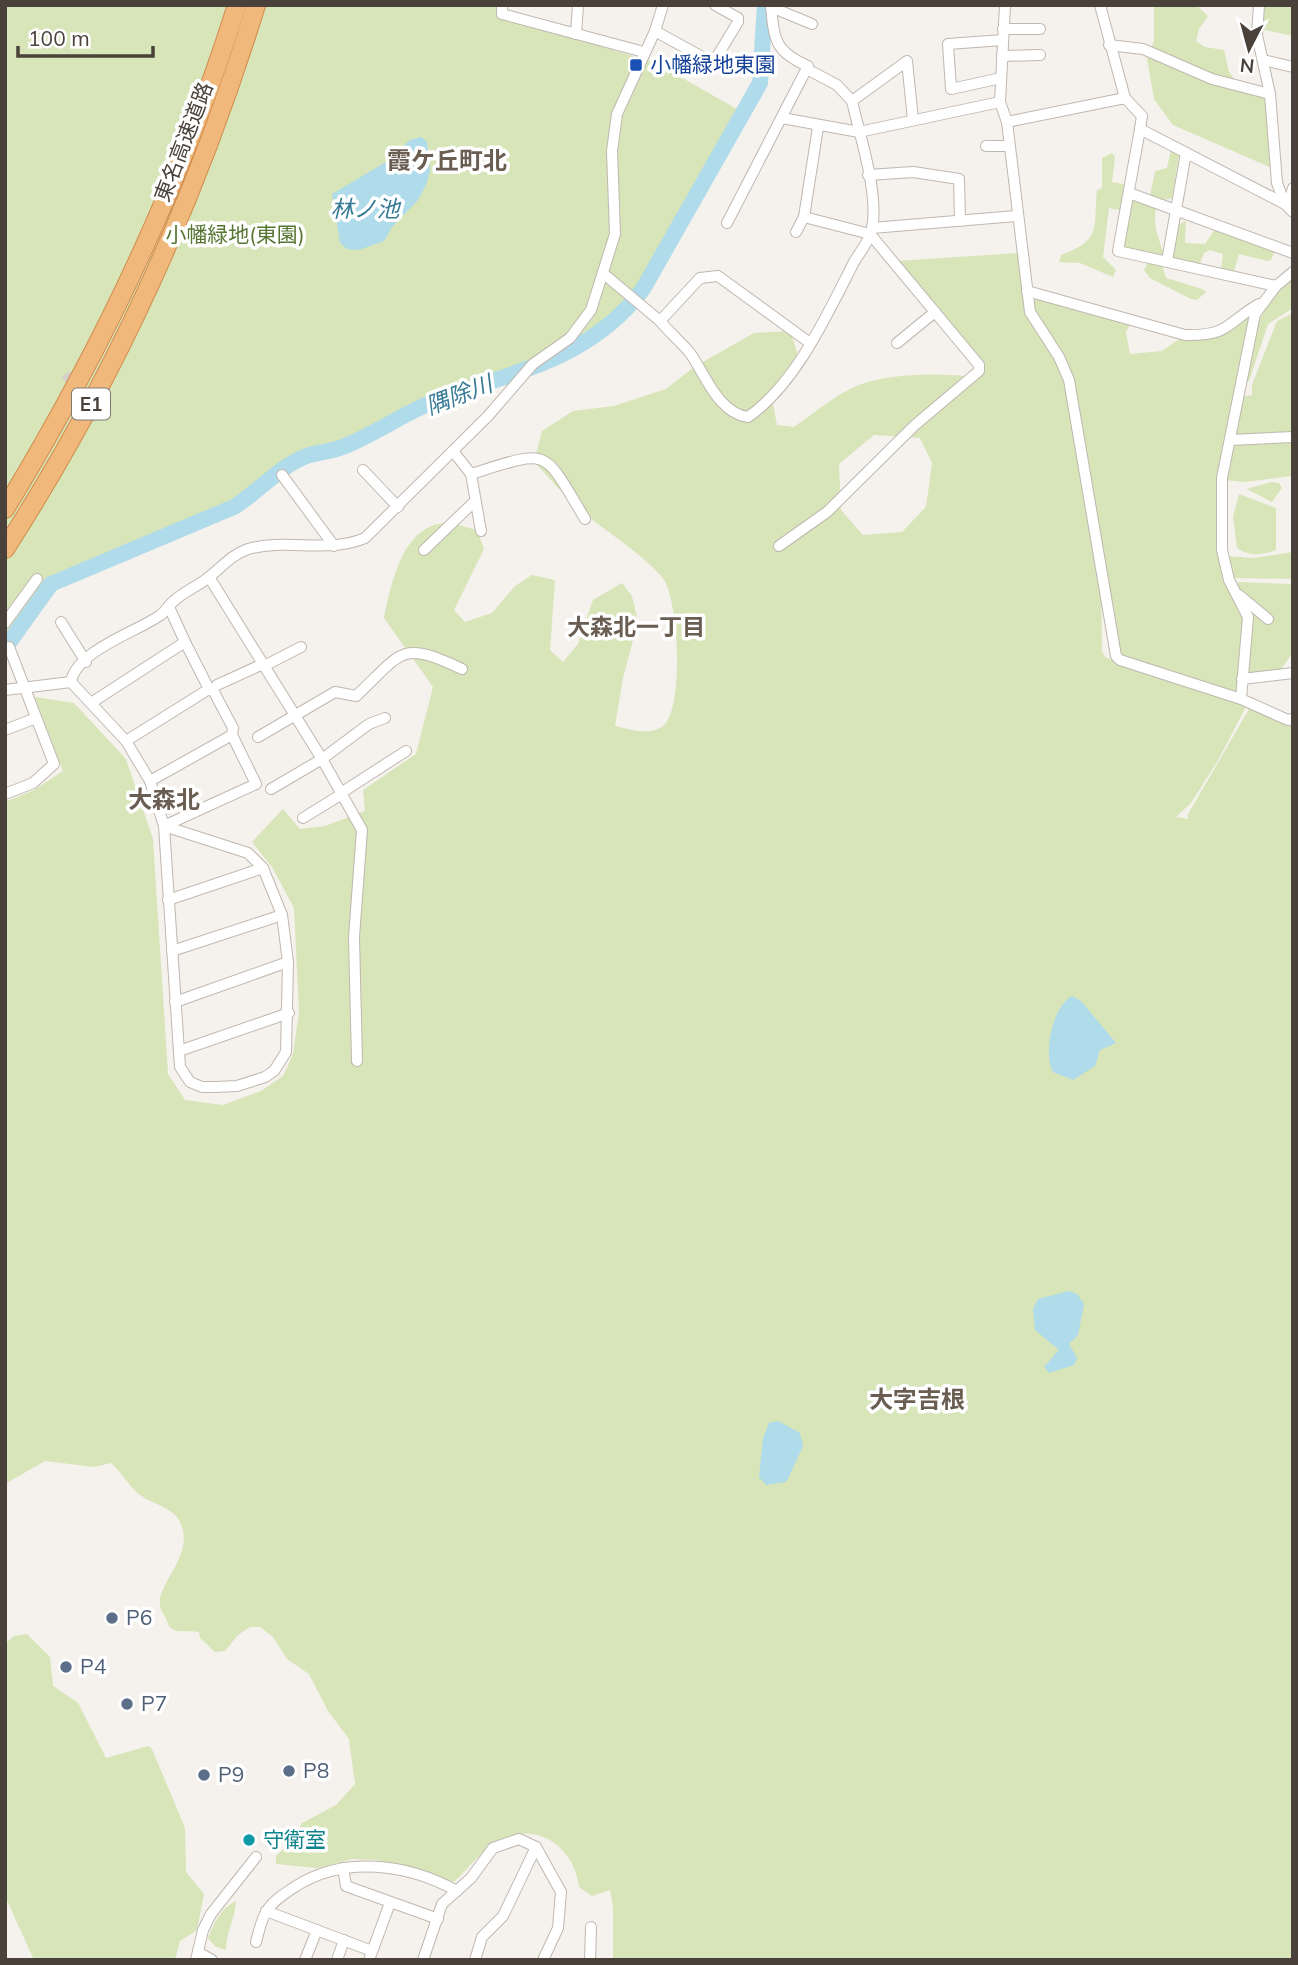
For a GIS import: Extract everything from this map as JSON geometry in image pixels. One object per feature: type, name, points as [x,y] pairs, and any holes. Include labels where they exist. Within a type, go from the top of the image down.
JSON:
[{"type":"highway","name":"東名高速道路","points":[[5,509],[88,365],[146,245],[168,193],[237,5]]},
{"type":"highway","name":"東名高速道路","points":[[5,549],[56,466],[117,357],[186,202],[256,5]]},
{"type":"street","points":[[502,5],[502,14],[644,52]]},
{"type":"street","points":[[576,34],[578,5]]},
{"type":"street","points":[[71,682],[72,675],[99,649],[159,616],[181,595],[209,577],[214,569],[231,557],[248,550],[281,544],[349,545],[365,538],[453,451],[533,363],[570,338],[592,310],[604,274],[615,234],[612,151],[617,114],[656,31],[663,5]]},
{"type":"street","points":[[656,31],[713,63],[738,22],[738,18],[715,5]]},
{"type":"street","points":[[1005,5],[1000,102],[1007,122],[1016,216],[1027,291],[1034,320],[1059,358],[1069,380],[1116,656],[1120,660],[1241,699],[1287,720],[1293,719]]},
{"type":"street","points":[[1100,5],[1125,98],[1142,116],[1118,251],[1276,286]]},
{"type":"street","points":[[1259,5],[1257,35],[1270,94],[1275,172],[1289,207]]},
{"type":"street","points":[[604,274],[660,321],[693,358],[707,384],[742,416],[754,412],[775,393],[810,343],[871,231],[868,175],[852,101],[837,85],[807,69],[808,66],[785,56],[774,34],[771,6],[812,24]]},
{"type":"street","points":[[1001,78],[951,89],[948,44],[1040,29]]},
{"type":"street","points":[[1109,45],[1143,49],[1212,79],[1270,94]]},
{"type":"street","points":[[1002,55],[1040,55]]},
{"type":"street","points":[[1263,60],[1293,67]]},
{"type":"street","points":[[852,101],[907,61],[913,120]]},
{"type":"street","points":[[727,223],[807,69]]},
{"type":"street","points":[[1007,122],[1125,98]]},
{"type":"street","points":[[782,118],[818,127],[859,132],[1000,102]]},
{"type":"street","points":[[796,232],[804,217],[818,127]]},
{"type":"street","points":[[1140,129],[1289,207]]},
{"type":"street","points":[[986,146],[1009,146]]},
{"type":"street","points":[[1167,261],[1186,153]]},
{"type":"street","points":[[868,175],[913,172],[959,179],[960,221]]},
{"type":"street","points":[[1289,207],[1293,188]]},
{"type":"street","points":[[1129,193],[1293,253]]},
{"type":"street","points":[[804,217],[871,231],[1016,216]]},
{"type":"street","points":[[779,546],[827,512],[915,425],[978,371],[979,365],[871,231]]},
{"type":"street","points":[[1027,291],[1185,335],[1204,335],[1224,330],[1261,303],[1293,272]]},
{"type":"street","points":[[660,321],[700,278],[718,276],[810,343]]},
{"type":"street","points":[[1241,699],[1248,617],[1225,569],[1220,523],[1222,478],[1255,314],[1261,303]]},
{"type":"street","points":[[897,343],[935,312]]},
{"type":"street","points":[[1230,440],[1293,437]]},
{"type":"street","points":[[453,451],[471,474],[481,531]]},
{"type":"street","points":[[471,474],[525,457],[543,459],[556,471],[584,519]]},
{"type":"street","points":[[363,470],[398,507]]},
{"type":"street","points":[[282,475],[334,546]]},
{"type":"street","points":[[424,550],[474,502]]},
{"type":"street","points":[[209,577],[322,759],[362,830],[354,929],[357,1061]]},
{"type":"street","points":[[5,622],[37,579]]},
{"type":"street","points":[[1237,593],[1268,619]]},
{"type":"street","points":[[164,826],[256,784],[213,687],[185,642],[169,607]]},
{"type":"street","points":[[61,622],[86,662]]},
{"type":"street","points":[[91,703],[185,642]]},
{"type":"street","points":[[5,794],[33,783],[54,764],[9,647]]},
{"type":"street","points":[[126,741],[213,687],[301,647]]},
{"type":"street","points":[[258,737],[335,692],[356,696],[405,653],[427,653],[463,669]]},
{"type":"street","points":[[1242,680],[1293,673]]},
{"type":"street","points":[[71,682],[126,741],[150,781],[164,826],[180,1067],[190,1082],[202,1087],[237,1086],[265,1077],[274,1071],[286,1052],[289,1013],[288,962],[282,915],[263,868],[248,853],[164,826]]},
{"type":"street","points":[[5,690],[71,682]]},
{"type":"street","points":[[5,730],[36,718]]},
{"type":"street","points":[[271,789],[322,759],[369,724],[385,718]]},
{"type":"street","points":[[150,781],[232,735]]},
{"type":"street","points":[[303,818],[406,751]]},
{"type":"street","points":[[168,900],[263,868]]},
{"type":"street","points":[[172,951],[282,915]]},
{"type":"street","points":[[175,1002],[288,962]]},
{"type":"street","points":[[179,1051],[289,1013]]},
{"type":"street","points":[[423,1960],[442,1904],[471,1878],[494,1848],[519,1839],[536,1847],[561,1892],[558,1928],[543,1960]]},
{"type":"street","points":[[475,1960],[482,1937],[503,1916],[536,1847]]},
{"type":"street","points":[[212,1960],[197,1956],[211,1914],[256,1857]]},
{"type":"street","points":[[256,1942],[267,1911],[282,1895],[314,1875],[361,1865],[398,1869],[457,1891]]},
{"type":"street","points":[[343,1868],[346,1886],[438,1919]]},
{"type":"street","points":[[267,1911],[344,1940],[371,1955],[390,1903]]},
{"type":"street","points":[[590,1960],[591,1927]]},
{"type":"street","points":[[305,1960],[317,1930]]},
{"type":"street","points":[[337,1960],[344,1940]]},
{"type":"green space","name":"小幡緑地(東園)","points":[[5,5],[505,5],[507,18],[656,63],[742,112],[652,272],[625,309],[580,343],[515,378],[448,395],[339,446],[284,459],[279,475],[268,490],[237,509],[40,590],[5,641]]},
{"type":"green space","points":[[1154,5],[1196,5],[1208,16],[1199,29],[1196,41],[1205,47],[1224,50],[1229,72],[1239,86],[1150,50],[1154,41]]},
{"type":"green space","points":[[1262,5],[1293,5],[1293,36],[1261,29]]},
{"type":"green space","points":[[1146,53],[1266,96],[1272,168],[1173,125],[1154,99]]},
{"type":"green space","points":[[1171,150],[1179,155],[1172,198],[1164,200],[1150,196],[1155,171],[1167,168]]},
{"type":"green space","points":[[1112,153],[1115,157],[1112,182],[1128,185],[1124,211],[1109,208],[1103,257],[1116,270],[1113,277],[1080,263],[1059,262],[1061,255],[1084,244],[1090,238],[1095,223],[1097,190],[1102,188],[1102,158]]},
{"type":"green space","points":[[1132,196],[1157,204],[1156,226],[1165,259],[1121,249]]},
{"type":"green space","points":[[1186,221],[1185,243],[1205,244],[1217,226],[1276,249],[1271,260],[1267,261],[1239,254],[1233,274],[1221,271],[1223,254],[1210,250],[1204,253],[1199,266],[1170,259],[1177,225]]},
{"type":"green space","points":[[1019,253],[1025,292],[1062,370],[1101,585],[1102,651],[1105,657],[1247,705],[1217,762],[1191,803],[1176,817],[1189,819],[1187,816],[1249,709],[1254,706],[1293,727],[1293,1960],[613,1960],[613,1908],[610,1890],[592,1896],[579,1887],[571,1861],[553,1842],[542,1837],[517,1834],[503,1839],[483,1852],[454,1882],[377,1860],[353,1859],[317,1868],[276,1864],[276,1856],[292,1841],[302,1823],[336,1805],[355,1784],[349,1739],[328,1711],[309,1674],[287,1659],[273,1637],[260,1627],[250,1627],[238,1635],[225,1651],[215,1652],[200,1638],[199,1632],[178,1631],[170,1627],[160,1605],[165,1584],[182,1549],[184,1536],[180,1522],[172,1513],[136,1491],[111,1463],[94,1467],[45,1461],[5,1484],[5,802],[34,790],[63,771],[35,697],[74,703],[126,759],[153,839],[168,1074],[185,1100],[223,1105],[261,1091],[283,1076],[293,1054],[299,1012],[294,908],[272,867],[252,842],[283,809],[300,829],[325,826],[365,811],[363,790],[416,754],[433,687],[384,618],[396,572],[410,543],[421,532],[434,525],[450,523],[477,530],[484,549],[454,610],[465,622],[492,613],[515,586],[532,575],[555,580],[550,650],[563,662],[578,644],[593,600],[622,583],[632,596],[638,622],[623,678],[615,726],[644,731],[662,727],[669,717],[677,678],[676,629],[668,588],[653,567],[579,509],[534,462],[542,431],[573,411],[614,406],[666,389],[694,367],[754,333],[791,331],[798,357],[773,404],[777,425],[794,427],[839,395],[868,382],[922,375],[976,377],[983,371],[896,261]],"holes":[[[874,435],[920,438],[932,463],[926,507],[902,532],[863,535],[841,510],[839,464]]]},
{"type":"green space","points":[[1148,262],[1162,265],[1166,278],[1206,292],[1197,300],[1191,299],[1150,278],[1144,270]]},
{"type":"green space","points":[[1293,278],[1293,308],[1268,324],[1249,381],[1245,380],[1254,336],[1263,312],[1280,289]]},
{"type":"green space","points":[[1032,294],[1131,323],[1126,332],[1130,354],[1162,351],[1182,337],[1228,332],[1253,310],[1217,500],[1219,550],[1244,612],[1237,695],[1122,658],[1118,654],[1076,402],[1032,308]]},
{"type":"green space","points":[[1293,313],[1293,434],[1239,436],[1234,432],[1242,397],[1252,395],[1252,385],[1277,321]]},
{"type":"green space","points":[[1293,440],[1293,476],[1244,482],[1225,480],[1234,443]]},
{"type":"green space","points":[[1271,482],[1279,483],[1282,488],[1272,502],[1247,489]]},
{"type":"green space","points":[[1239,494],[1276,508],[1276,550],[1256,554],[1237,548],[1233,517]]},
{"type":"green space","points":[[1293,552],[1293,579],[1234,578],[1230,576],[1225,556],[1254,558]]},
{"type":"green space","points":[[1239,582],[1293,584],[1293,652],[1279,672],[1248,676],[1251,624],[1235,585]]},
{"type":"green space","points":[[27,1634],[50,1657],[53,1686],[78,1703],[106,1758],[148,1746],[152,1749],[185,1828],[186,1872],[204,1894],[197,1930],[180,1941],[175,1960],[34,1960],[5,1896],[5,1644],[14,1636]]},
{"type":"green space","points":[[236,1901],[226,1950],[216,1947],[208,1938],[210,1932],[222,1912]]},
{"type":"water","name":"林ノ池","points":[[421,137],[427,142],[430,171],[418,200],[392,227],[384,241],[359,250],[347,249],[340,243],[332,194],[386,162],[410,140]]},
{"type":"water","points":[[1072,996],[1081,1001],[1116,1043],[1100,1050],[1095,1066],[1073,1080],[1053,1072],[1049,1054],[1055,1020],[1059,1010]]},
{"type":"water","points":[[1069,1291],[1077,1294],[1084,1304],[1078,1335],[1069,1344],[1077,1358],[1074,1365],[1049,1373],[1044,1367],[1059,1350],[1035,1330],[1033,1309],[1038,1299]]},
{"type":"water","points":[[778,1421],[800,1433],[803,1446],[788,1479],[785,1482],[766,1485],[759,1477],[763,1438],[769,1423]]},
{"type":"waterway","name":"隅除川","points":[[5,648],[51,584],[234,507],[285,467],[304,457],[340,448],[432,402],[528,369],[578,346],[601,331],[623,312],[643,289],[760,83],[765,5]]},
{"type":"tunnel","points":[[66,374],[98,421]]},
{"type":"place","name":"小幡緑地東園","points":[[636,65]]},
{"type":"place","name":"P6","points":[[112,1618]]},
{"type":"place","name":"P4","points":[[66,1667]]},
{"type":"place","name":"P7","points":[[127,1704]]},
{"type":"place","name":"P8","points":[[289,1771]]},
{"type":"place","name":"P9","points":[[204,1775]]},
{"type":"place","name":"守衛室","points":[[249,1840]]},
{"type":"district","name":"霞ケ丘町北","points":[[447,161]]},
{"type":"district","name":"大森北一丁目","points":[[636,627]]},
{"type":"district","name":"大森北","points":[[164,800]]},
{"type":"district","name":"大字吉根","points":[[917,1400]]}]
